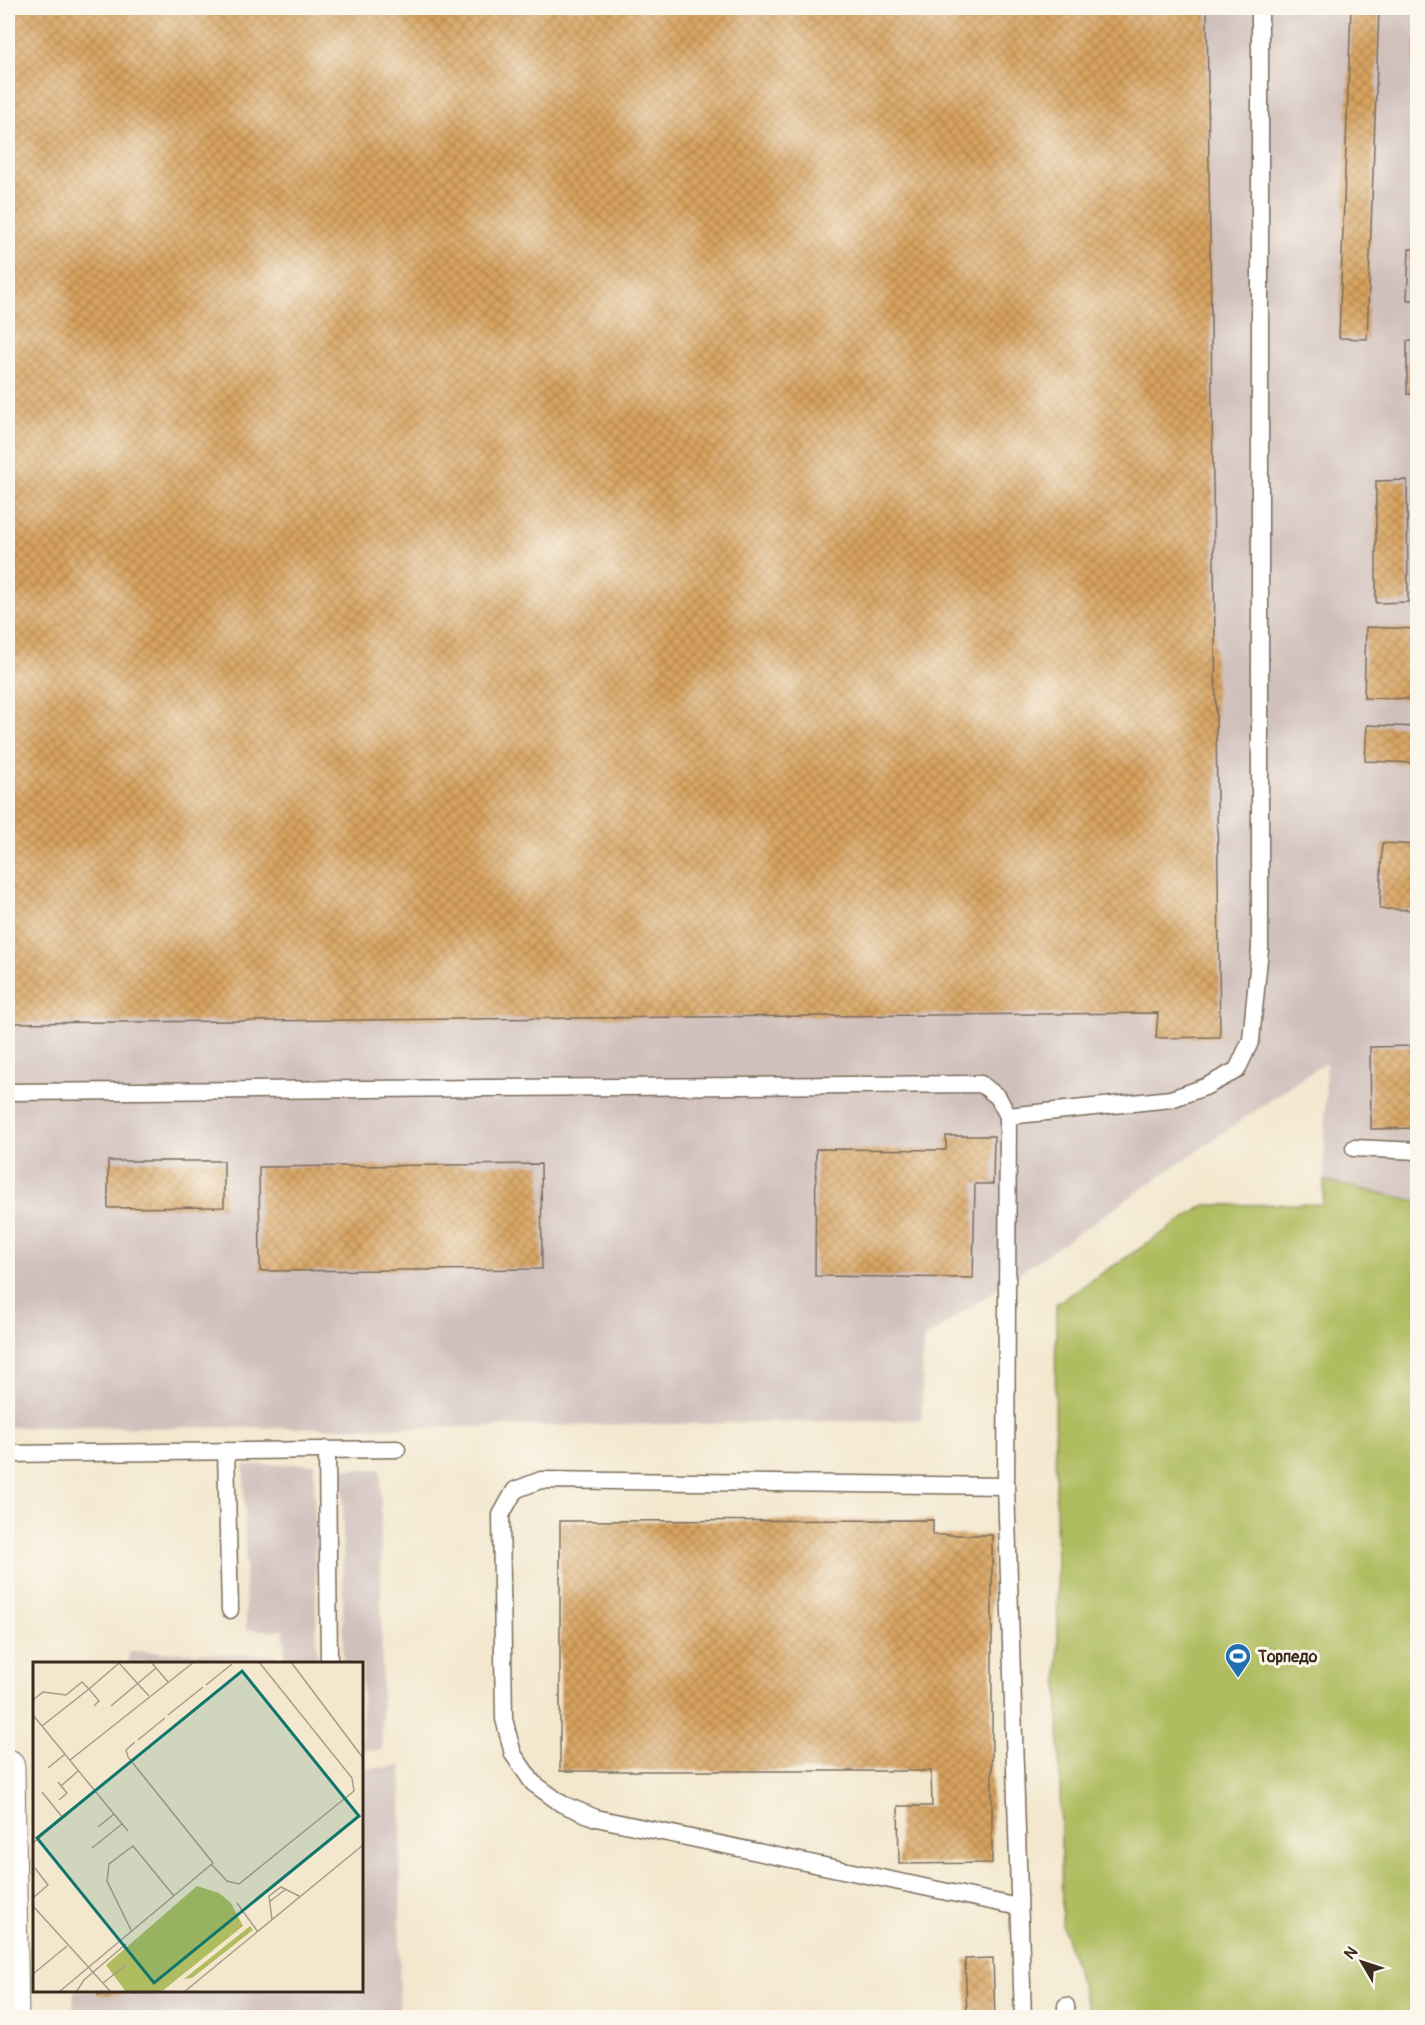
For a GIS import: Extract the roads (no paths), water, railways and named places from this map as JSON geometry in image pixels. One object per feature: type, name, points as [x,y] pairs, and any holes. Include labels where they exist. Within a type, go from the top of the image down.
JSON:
[{"type":"street","points":[[8,1767],[12,2018]]},
{"type":"lane","points":[[1008,1116],[1171,1099],[1205,1087],[1236,1070],[1251,1040],[1260,949],[1260,8]]},
{"type":"lane","points":[[8,1092],[981,1084],[998,1097],[1008,1116],[1006,1485],[1023,2018]]},
{"type":"lane","points":[[1354,1148],[1418,1151]]},
{"type":"lane","points":[[327,1449],[329,1662]]},
{"type":"lane","points":[[8,1454],[397,1449]]},
{"type":"lane","points":[[226,1451],[230,1610]]},
{"type":"lane","points":[[1006,1485],[540,1480],[515,1490],[501,1515],[504,1719],[513,1754],[533,1783],[562,1804],[596,1818],[1019,1907]]},
{"type":"place","name":"Торпедо","points":[[1238,1679]]}]
